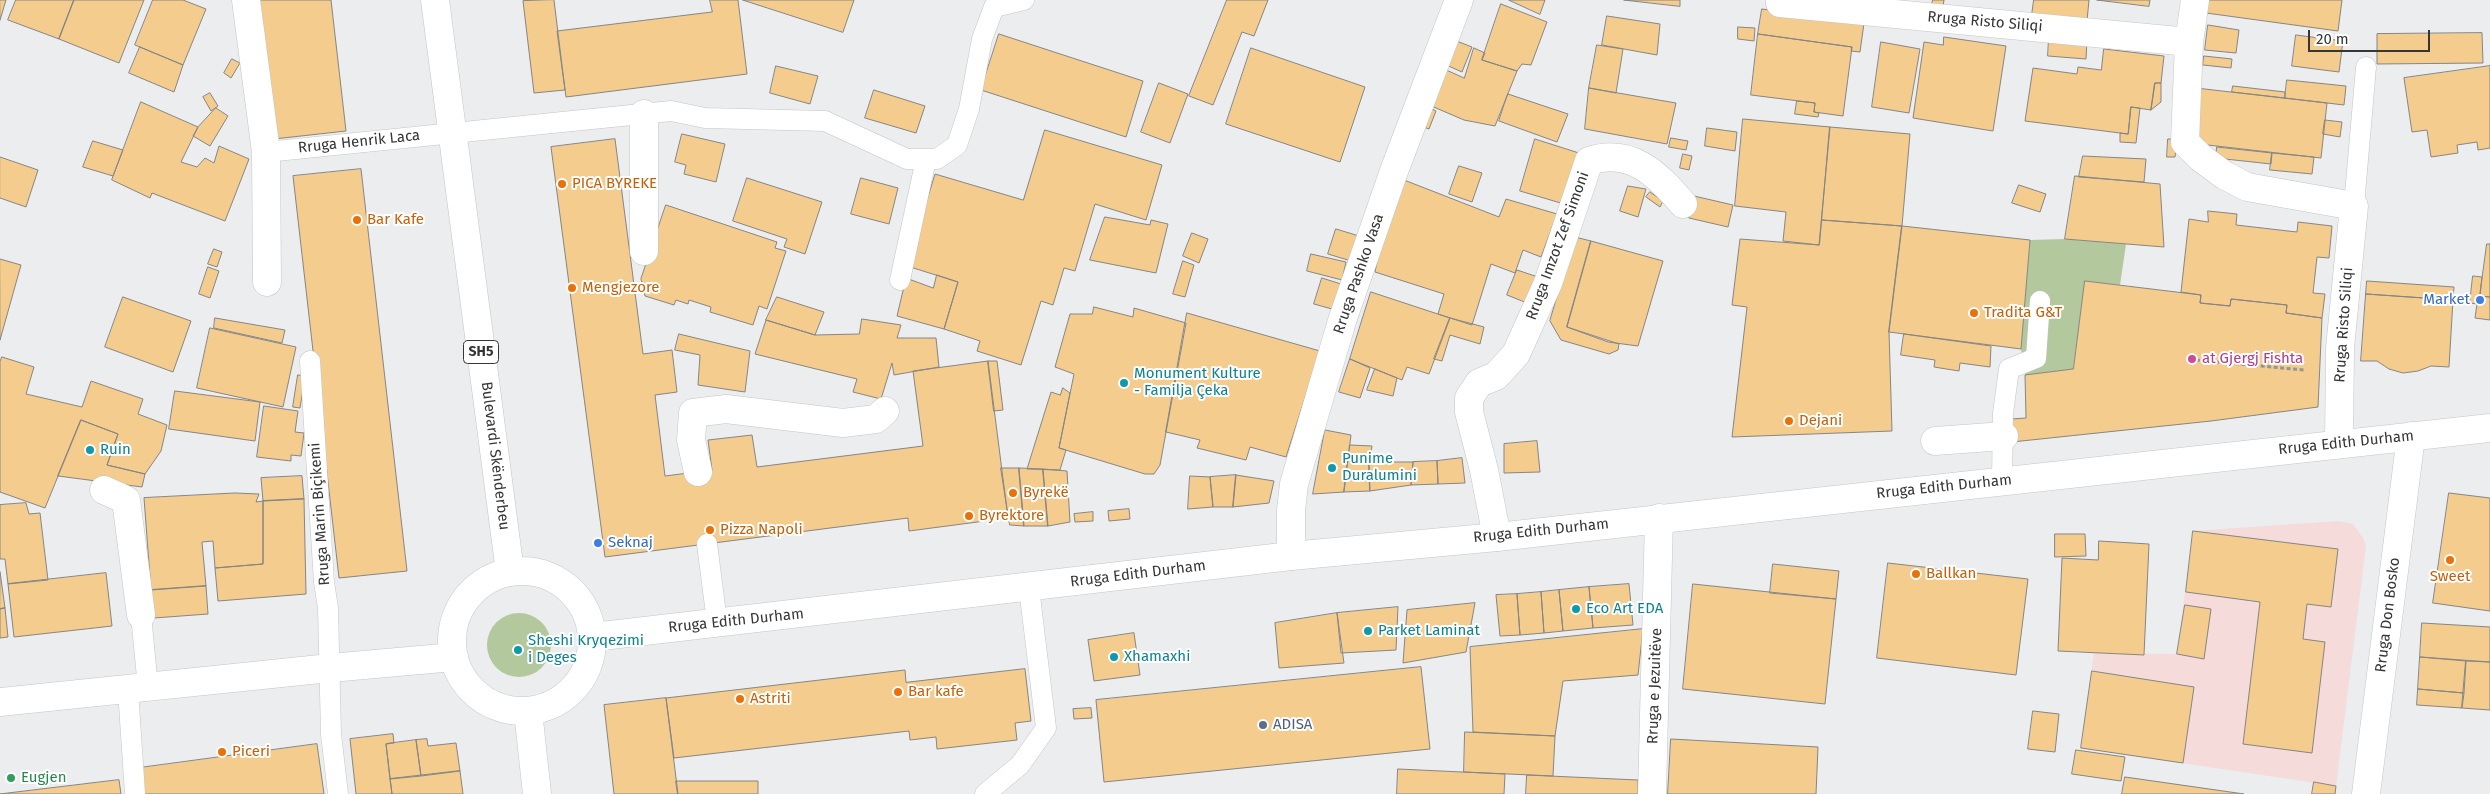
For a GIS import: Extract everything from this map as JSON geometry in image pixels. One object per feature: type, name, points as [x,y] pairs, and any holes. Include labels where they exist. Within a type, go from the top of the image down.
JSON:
[{"type":"street","points":[[246,0],[266,152],[267,282]]},
{"type":"street","name":"Rruga Pashko Vasa","points":[[1291,556],[1291,510],[1294,484],[1342,321],[1394,172],[1459,0]]},
{"type":"street","points":[[2195,0],[2189,42],[2185,142],[2200,158],[2224,175],[2247,187],[2354,206]]},
{"type":"street","name":"Bulevardi Skënderbeu","points":[[438,1],[452,132],[510,572]]},
{"type":"street","name":"Rruga Risto Siliqi","points":[[1780,3],[2189,42]]},
{"type":"street","points":[[644,114],[644,250]]},
{"type":"street","name":"Rruga Imzot Zef Simoni","points":[[1497,536],[1484,470],[1469,412],[1469,398],[1479,384],[1496,376],[1516,354],[1548,282],[1589,161],[1606,155],[1632,160],[1661,179],[1683,204]]},
{"type":"street","name":"Rruga Risto Siliqi","points":[[2339,443],[2340,371],[2354,206]]},
{"type":"street","points":[[698,472],[691,440],[693,413],[726,409],[843,423],[876,419],[885,411]]},
{"type":"street","name":"Rruga Edith Durham","points":[[593,637],[1029,588],[1291,556],[1497,536],[2490,428]]},
{"type":"street","points":[[1936,441],[2004,436]]},
{"type":"street","name":"Rruga Don Bosko","points":[[2366,794],[2411,436]]},
{"type":"street","points":[[104,490],[126,500],[141,614]]},
{"type":"street","name":"Rruga e Jezuitëve","points":[[1652,794],[1659,518]]},
{"type":"street","points":[[510,572],[533,572],[556,579],[575,594],[588,614],[593,637],[592,655],[585,673],[576,688],[546,708],[528,711],[508,710],[490,703],[473,691],[461,676],[454,657],[452,634],[458,612],[476,589],[488,580],[510,572]]},
{"type":"street","points":[[0,702],[454,657]]},
{"type":"street","points":[[528,711],[537,794]]},
{"type":"lane","points":[[452,132],[671,111],[704,118],[825,121],[907,159],[936,159],[957,145],[969,109],[982,39],[994,7],[1024,0]]},
{"type":"lane","name":"Rruga Risto Siliqi","points":[[2354,206],[2366,66]]},
{"type":"lane","name":"Rruga Henrik Laca","points":[[266,152],[452,132]]},
{"type":"lane","points":[[900,280],[926,159]]},
{"type":"lane","points":[[2002,480],[2003,413],[2009,369],[2036,358],[2040,301]]},
{"type":"lane","name":"Rruga Marin Biçikemi","points":[[310,361],[324,582],[328,608],[331,734],[338,794]]},
{"type":"lane","points":[[707,544],[717,622]]},
{"type":"lane","points":[[985,794],[1020,765],[1046,728],[1029,588]]},
{"type":"lane","points":[[135,794],[141,614]]},
{"type":"path","points":[[2196,360],[2340,371]]},
{"type":"shaded area","points":[[2338,521],[2353,524],[2366,546],[2336,786],[2081,748],[2094,653],[2177,654],[2193,531]]},
{"type":"green space","points":[[2065,239],[2126,244],[2120,285],[2085,281],[2073,369],[2025,375],[2021,349],[2030,240]]},
{"type":"green space","points":[[519,613],[537,618],[542,622],[546,627],[551,645],[546,663],[542,668],[537,672],[519,677],[501,672],[496,668],[492,663],[487,645],[492,627],[496,622],[501,618]]},
{"type":"building","points":[[0,0],[6,0],[0,20]]},
{"type":"building","points":[[16,0],[74,0],[59,39],[8,20]]},
{"type":"building","points":[[74,0],[144,0],[119,63],[59,39]]},
{"type":"building","points":[[153,0],[183,0],[206,9],[183,65],[135,45]]},
{"type":"building","points":[[258,0],[331,0],[346,131],[274,139]]},
{"type":"building","points":[[554,0],[565,90],[534,93],[523,1]]},
{"type":"building","points":[[710,0],[738,0],[747,74],[566,97],[557,31],[712,12]]},
{"type":"building","points":[[743,0],[854,0],[843,32]]},
{"type":"building","points":[[1227,0],[1268,0],[1254,36],[1242,32],[1213,105],[1189,96]]},
{"type":"building","points":[[1509,0],[1545,0],[1540,14]]},
{"type":"building","points":[[1624,0],[1680,0],[1680,6]]},
{"type":"building","points":[[1933,0],[1944,0],[1943,6],[1932,4]]},
{"type":"building","points":[[2034,0],[2089,0],[2087,21],[2032,15]]},
{"type":"building","points":[[2097,0],[2150,0],[2149,6]]},
{"type":"building","points":[[2208,0],[2342,0],[2338,31],[2206,13]]},
{"type":"building","points":[[1501,4],[1547,22],[1531,65],[1522,64],[1517,71],[1482,60]]},
{"type":"building","points":[[1762,9],[1864,23],[1860,52],[1851,51],[1852,47],[1758,34]]},
{"type":"building","points":[[1607,16],[1660,24],[1657,55],[1602,45]]},
{"type":"building","points":[[2208,25],[2239,30],[2236,53],[2205,50]]},
{"type":"building","points":[[1738,27],[1755,28],[1754,41],[1738,39]]},
{"type":"building","points":[[2482,33],[2483,63],[2377,64],[2377,34]]},
{"type":"building","points":[[999,34],[1143,81],[1126,137],[981,90]]},
{"type":"building","points":[[1758,34],[1852,47],[1843,116],[1814,112],[1815,103],[1751,95]]},
{"type":"building","points":[[2296,35],[2343,41],[2339,72],[2292,66]]},
{"type":"building","points":[[1944,37],[2006,46],[1993,131],[1913,118],[1924,42],[1943,45]]},
{"type":"building","points":[[2049,37],[2087,40],[2086,59],[2048,56]]},
{"type":"building","points":[[1454,40],[1472,47],[1462,72],[1444,64]]},
{"type":"building","points":[[1881,42],[1920,49],[1909,113],[1872,107]]},
{"type":"building","points":[[1597,45],[1623,49],[1616,93],[1589,88]]},
{"type":"building","points":[[140,47],[183,65],[174,92],[129,73]]},
{"type":"building","points":[[1251,48],[1365,87],[1340,162],[1226,124]]},
{"type":"building","points":[[1474,48],[1485,53],[1482,60],[1517,71],[1495,126],[1464,120],[1429,105],[1444,69],[1464,78]]},
{"type":"building","points":[[2104,49],[2164,56],[2161,83],[2155,83],[2151,110],[2131,107],[2128,134],[2025,121],[2033,68],[2077,74],[2078,67],[2101,70]]},
{"type":"building","points":[[2204,56],[2232,59],[2231,68],[2203,65]]},
{"type":"building","points":[[232,59],[240,63],[231,78],[224,73]]},
{"type":"building","points":[[776,66],[818,76],[810,104],[770,93]]},
{"type":"building","points":[[2490,66],[2490,148],[2478,150],[2477,142],[2457,145],[2458,153],[2431,157],[2427,130],[2412,132],[2404,78]]},
{"type":"building","points":[[2287,80],[2346,86],[2344,105],[2285,98]]},
{"type":"building","points":[[1159,83],[1188,94],[1170,143],[1141,132]]},
{"type":"building","points":[[2155,83],[2161,83],[2161,102],[2151,110]]},
{"type":"building","points":[[2233,86],[2285,92],[2285,98],[2232,92]]},
{"type":"building","points":[[1589,88],[1676,103],[1667,144],[1585,129]]},
{"type":"building","points":[[2196,88],[2327,103],[2321,158],[2190,143]]},
{"type":"building","points":[[874,90],[925,106],[916,133],[865,118]]},
{"type":"building","points":[[210,93],[218,106],[211,111],[203,97]]},
{"type":"building","points":[[1508,94],[1568,114],[1557,142],[1499,121]]},
{"type":"building","points":[[1797,101],[1815,103],[1814,112],[1819,113],[1818,117],[1795,114]]},
{"type":"building","points":[[141,102],[198,127],[181,162],[197,167],[205,158],[214,163],[219,146],[249,159],[225,221],[152,193],[150,198],[112,180]]},
{"type":"building","points":[[1428,107],[1436,111],[1429,129],[1421,126]]},
{"type":"building","points":[[2131,107],[2140,108],[2136,143],[2120,142],[2120,133],[2128,134]]},
{"type":"building","points":[[216,108],[228,116],[210,146],[193,136],[198,127]]},
{"type":"building","points":[[1743,119],[1830,127],[1819,245],[1783,241],[1786,212],[1735,206]]},
{"type":"building","points":[[2325,120],[2342,122],[2340,137],[2323,134]]},
{"type":"building","points":[[1830,127],[1910,134],[1902,226],[1822,220]]},
{"type":"building","points":[[1707,128],[1737,132],[1735,151],[1705,146]]},
{"type":"building","points":[[1045,130],[1162,165],[1146,220],[1095,204],[1075,271],[1064,268],[1053,305],[1041,301],[1021,365],[977,351],[980,341],[944,329],[958,282],[907,266],[935,174],[1023,200]]},
{"type":"building","points":[[682,134],[725,144],[716,182],[684,174],[686,165],[675,162]]},
{"type":"building","points":[[1671,138],[1688,141],[1686,150],[1669,147]]},
{"type":"building","points":[[615,139],[643,354],[672,350],[677,392],[655,395],[665,476],[712,470],[708,440],[752,435],[757,467],[923,446],[913,371],[988,361],[1008,518],[909,531],[908,518],[605,557],[551,147]]},
{"type":"building","points":[[1535,139],[1579,153],[1564,204],[1520,191]]},
{"type":"building","points":[[2168,139],[2177,139],[2175,157],[2167,157]]},
{"type":"building","points":[[93,141],[123,150],[113,176],[83,167]]},
{"type":"building","points":[[2217,147],[2272,153],[2271,164],[2216,158]]},
{"type":"building","points":[[2272,153],[2314,157],[2312,174],[2270,170]]},
{"type":"building","points":[[1683,154],[1692,156],[1689,170],[1680,168]]},
{"type":"building","points":[[2083,156],[2146,159],[2144,182],[2079,177]]},
{"type":"building","points":[[0,157],[38,170],[26,207],[0,198]]},
{"type":"building","points":[[1459,166],[1482,173],[1472,202],[1449,194]]},
{"type":"building","points":[[361,169],[407,571],[339,578],[293,176]]},
{"type":"building","points":[[2075,176],[2160,184],[2164,247],[2065,239]]},
{"type":"building","points":[[747,178],[822,202],[805,254],[784,247],[787,239],[733,221]]},
{"type":"building","points":[[861,178],[898,188],[889,224],[851,214]]},
{"type":"building","points":[[1404,180],[1499,217],[1506,199],[1557,214],[1541,257],[1523,250],[1515,273],[1491,264],[1472,325],[1438,314],[1444,294],[1375,272],[1383,232]]},
{"type":"building","points":[[2019,185],[2046,194],[2040,212],[2012,203]]},
{"type":"building","points":[[1628,186],[1646,189],[1638,217],[1620,211]]},
{"type":"building","points":[[1650,192],[1663,201],[1660,207],[1646,197]]},
{"type":"building","points":[[1694,196],[1733,205],[1728,227],[1689,218]]},
{"type":"building","points":[[666,205],[777,242],[775,248],[786,251],[767,309],[759,306],[753,325],[710,312],[711,307],[689,300],[688,304],[676,300],[674,305],[645,296],[641,279]]},
{"type":"building","points":[[2208,211],[2237,214],[2236,225],[2297,232],[2298,222],[2332,226],[2329,258],[2317,257],[2313,293],[2325,294],[2322,318],[2286,313],[2287,305],[2231,299],[2230,306],[2200,303],[2201,295],[2181,292],[2189,219],[2208,222]]},
{"type":"building","points":[[1105,217],[1150,225],[1151,220],[1168,224],[1156,273],[1090,260]]},
{"type":"building","points":[[1822,220],[1902,226],[1889,332],[1892,431],[1732,437],[1747,307],[1732,305],[1740,239],[1819,245]]},
{"type":"building","points":[[1902,226],[2030,240],[2021,349],[1889,332]]},
{"type":"building","points":[[1336,229],[1359,236],[1351,261],[1328,254]]},
{"type":"building","points":[[1192,233],[1208,239],[1199,263],[1183,256]]},
{"type":"building","points":[[1575,237],[1591,241],[1567,327],[1619,344],[1618,350],[1609,354],[1561,340],[1550,321]]},
{"type":"building","points":[[1591,241],[1663,261],[1638,346],[1608,342],[1567,327]]},
{"type":"building","points":[[2487,244],[2490,244],[2490,297],[2480,296]]},
{"type":"building","points":[[214,249],[222,252],[217,267],[208,264]]},
{"type":"building","points":[[1311,254],[1346,262],[1342,280],[1307,271]]},
{"type":"building","points":[[0,259],[21,265],[0,340]]},
{"type":"building","points":[[1183,261],[1194,265],[1185,297],[1173,294]]},
{"type":"building","points":[[208,267],[219,271],[210,298],[199,294]]},
{"type":"building","points":[[1517,270],[1538,277],[1527,303],[1507,295]]},
{"type":"building","points":[[937,275],[958,282],[944,329],[897,316],[906,278],[933,288]]},
{"type":"building","name":"Market","points":[[2473,276],[2482,277],[2480,296],[2490,297],[2490,320],[2475,318],[2477,304],[2470,303]]},
{"type":"building","points":[[1322,278],[1341,284],[1332,309],[1314,304]]},
{"type":"building","points":[[2085,281],[2201,295],[2200,303],[2230,306],[2231,299],[2287,305],[2286,313],[2322,318],[2318,407],[2211,421],[2012,442],[2011,419],[2026,418],[2025,375],[2073,369]]},
{"type":"building","points":[[2367,281],[2454,287],[2453,300],[2366,294]]},
{"type":"building","points":[[1371,292],[1450,318],[1429,374],[1407,367],[1402,380],[1350,359]]},
{"type":"building","points":[[2366,294],[2453,300],[2449,367],[2431,366],[2418,371],[2403,373],[2389,369],[2377,361],[2361,361]]},
{"type":"building","points":[[123,297],[191,321],[173,372],[105,347]]},
{"type":"building","points":[[777,297],[824,312],[815,335],[766,320]]},
{"type":"building","name":"Monument Kulture - Familja Çeka","points":[[1094,307],[1133,317],[1134,308],[1186,323],[1160,465],[1154,474],[1145,474],[1059,448],[1074,374],[1055,367],[1070,314],[1092,314]]},
{"type":"building","points":[[1187,313],[1320,351],[1286,457],[1250,447],[1246,460],[1197,448],[1200,440],[1166,432]]},
{"type":"building","points":[[215,318],[285,330],[282,343],[214,328]]},
{"type":"building","points":[[1450,318],[1484,327],[1480,344],[1450,335],[1442,361],[1434,359]]},
{"type":"building","points":[[862,319],[901,325],[897,338],[936,338],[939,367],[894,375],[892,363],[881,399],[853,392],[857,379],[755,354],[766,320],[815,335],[859,334]]},
{"type":"building","points":[[210,328],[296,347],[283,407],[197,388]]},
{"type":"building","points":[[679,334],[750,351],[745,392],[698,385],[700,355],[675,350]]},
{"type":"building","points":[[1904,334],[1991,346],[1990,367],[1960,363],[1959,371],[1934,367],[1935,360],[1901,355]]},
{"type":"building","points":[[2,357],[34,367],[26,394],[82,407],[91,381],[143,399],[138,414],[167,425],[161,451],[145,474],[107,465],[118,434],[81,420],[45,508],[0,492],[0,362]]},
{"type":"building","points":[[1350,359],[1370,368],[1360,398],[1339,392]]},
{"type":"building","points":[[988,361],[997,361],[1003,410],[994,411]]},
{"type":"building","points":[[1375,369],[1397,378],[1393,396],[1367,390]]},
{"type":"building","points":[[298,375],[305,376],[300,408],[293,407]]},
{"type":"building","points":[[1063,388],[1070,393],[1059,448],[1066,450],[1060,470],[1027,469],[1051,392],[1060,395]]},
{"type":"building","points":[[175,391],[260,402],[255,441],[169,429]]},
{"type":"building","points":[[264,406],[298,411],[295,432],[304,433],[301,456],[291,455],[291,461],[257,457]]},
{"type":"building","name":"Ruin","points":[[81,420],[118,434],[107,465],[145,474],[142,487],[58,476]]},
{"type":"building","name":"Punime Duralumini","points":[[1325,430],[1351,435],[1344,492],[1313,494]]},
{"type":"building","points":[[1537,441],[1540,472],[1504,473],[1504,444]]},
{"type":"building","points":[[1350,445],[1372,446],[1369,462],[1370,491],[1344,492]]},
{"type":"building","points":[[1462,458],[1465,483],[1438,484],[1437,461]]},
{"type":"building","points":[[1437,461],[1438,484],[1411,485],[1413,462]]},
{"type":"building","points":[[1369,462],[1413,462],[1411,485],[1370,491]]},
{"type":"building","name":"Byrekë","points":[[1001,468],[1019,468],[1024,526],[1010,525]]},
{"type":"building","points":[[1019,468],[1043,469],[1048,526],[1024,526]]},
{"type":"building","points":[[1043,469],[1067,471],[1070,522],[1048,526]]},
{"type":"building","points":[[1236,475],[1233,507],[1213,507],[1210,477]]},
{"type":"building","points":[[1236,475],[1274,481],[1269,503],[1233,507]]},
{"type":"building","points":[[302,476],[304,499],[263,501],[261,478]]},
{"type":"building","points":[[1190,476],[1210,477],[1213,507],[1188,509]]},
{"type":"building","points":[[235,493],[259,494],[256,502],[263,501],[263,564],[215,568],[213,541],[202,542],[206,586],[151,590],[144,498]]},
{"type":"building","points":[[2449,493],[2490,498],[2490,611],[2433,603]]},
{"type":"building","points":[[304,499],[306,594],[218,601],[215,568],[263,564],[263,501]]},
{"type":"building","points":[[26,503],[29,514],[40,513],[48,580],[8,584],[5,559],[0,559],[0,505]]},
{"type":"building","points":[[1129,509],[1130,519],[1109,521],[1108,511]]},
{"type":"building","points":[[1093,512],[1093,521],[1075,522],[1074,514]]},
{"type":"building","points":[[2193,531],[2338,549],[2331,607],[2307,604],[2303,639],[2325,642],[2312,753],[2243,744],[2260,602],[2186,592]]},
{"type":"building","points":[[2055,534],[2085,534],[2086,556],[2055,557]]},
{"type":"building","points":[[2099,541],[2149,544],[2144,655],[2058,651],[2062,558],[2098,560]]},
{"type":"building","points":[[1888,563],[2028,579],[2016,675],[1877,658]]},
{"type":"building","points":[[1773,564],[1839,571],[1836,599],[1770,593]]},
{"type":"building","points":[[0,572],[5,608],[0,609]]},
{"type":"building","points":[[106,573],[112,626],[14,637],[8,584]]},
{"type":"building","points":[[1629,584],[1633,625],[1593,628],[1589,587]]},
{"type":"building","points":[[1693,584],[1836,599],[1825,704],[1683,689]]},
{"type":"building","points":[[206,586],[208,614],[154,618],[151,590]]},
{"type":"building","name":"Eco Art EDA","points":[[1589,587],[1593,628],[1563,631],[1559,590]]},
{"type":"building","points":[[1559,590],[1563,631],[1544,633],[1541,592]]},
{"type":"building","points":[[1541,592],[1544,633],[1520,635],[1517,594]]},
{"type":"building","points":[[1517,594],[1520,635],[1500,636],[1496,595]]},
{"type":"building","points":[[1475,603],[1466,652],[1403,663],[1407,610]]},
{"type":"building","points":[[2185,605],[2211,609],[2204,659],[2177,654]]},
{"type":"building","name":"Parket Laminat","points":[[1398,607],[1396,650],[1341,653],[1337,613]]},
{"type":"building","points":[[5,608],[8,637],[0,638],[0,609]]},
{"type":"building","points":[[1337,613],[1344,663],[1279,668],[1275,623]]},
{"type":"building","points":[[2422,623],[2490,627],[2490,662],[2420,657]]},
{"type":"building","points":[[1643,629],[1638,675],[1563,681],[1555,736],[1473,732],[1470,647]]},
{"type":"building","name":"Xhamaxhi","points":[[1134,633],[1140,675],[1094,681],[1088,640]]},
{"type":"building","points":[[2420,657],[2466,661],[2464,693],[2418,689]]},
{"type":"building","points":[[2466,661],[2490,662],[2490,710],[2462,708]]},
{"type":"building","name":"ADISA","points":[[1421,667],[1430,749],[1104,782],[1096,700]]},
{"type":"building","points":[[1025,669],[1031,721],[1015,723],[1017,740],[937,749],[936,737],[910,740],[909,731],[674,758],[666,698],[905,670],[906,682]]},
{"type":"building","points":[[2092,671],[2194,687],[2183,763],[2081,748]]},
{"type":"building","points":[[2418,689],[2464,693],[2462,708],[2417,705]]},
{"type":"building","points":[[666,698],[678,794],[614,794],[604,705]]},
{"type":"building","points":[[1091,708],[1092,718],[1074,719],[1073,709]]},
{"type":"building","points":[[2033,711],[2059,714],[2055,752],[2028,749]]},
{"type":"building","points":[[1465,732],[1555,736],[1553,776],[1464,772]]},
{"type":"building","points":[[393,734],[394,743],[386,744],[392,794],[356,794],[350,739]]},
{"type":"building","points":[[427,739],[428,746],[456,743],[460,771],[421,776],[416,740]]},
{"type":"building","points":[[1671,739],[1818,747],[1816,794],[1668,794]]},
{"type":"building","points":[[416,740],[421,776],[390,779],[386,744]]},
{"type":"building","points":[[317,744],[324,794],[143,794],[139,768]]},
{"type":"building","points":[[2076,750],[2125,757],[2121,781],[2072,774]]},
{"type":"building","points":[[1398,769],[1505,774],[1504,794],[1397,794]]},
{"type":"building","points":[[460,771],[463,794],[392,794],[390,779]]},
{"type":"building","points":[[1527,775],[1638,780],[1638,794],[1526,794]]},
{"type":"building","points":[[2125,777],[2244,794],[2122,794]]},
{"type":"building","points":[[119,780],[121,794],[0,794]]},
{"type":"building","points":[[676,781],[758,781],[758,794],[678,794]]},
{"type":"building","points":[[2314,782],[2336,786],[2335,794],[2312,794]]},
{"type":"place","name":"PICA BYREKE","points":[[562,184]]},
{"type":"place","name":"Bar Kafe","points":[[357,220]]},
{"type":"place","name":"Mengjezore","points":[[572,288]]},
{"type":"place","name":"Market","points":[[2480,300]]},
{"type":"place","name":"Tradita G&T","points":[[1974,313]]},
{"type":"place","name":"at Gjergj Fishta","points":[[2192,359]]},
{"type":"place","name":"Monument Kulture - Familja Çeka","points":[[1124,383]]},
{"type":"place","name":"Dejani","points":[[1789,421]]},
{"type":"place","name":"Ruin","points":[[90,450]]},
{"type":"place","name":"Punime Duralumini","points":[[1332,468]]},
{"type":"place","name":"Byrekë","points":[[1013,493]]},
{"type":"place","name":"Byrektore","points":[[969,516]]},
{"type":"place","name":"Pizza Napoli","points":[[710,530]]},
{"type":"place","name":"Seknaj","points":[[598,543]]},
{"type":"place","name":"Sweet","points":[[2450,560]]},
{"type":"place","name":"Ballkan","points":[[1916,574]]},
{"type":"place","name":"Eco Art EDA","points":[[1576,609]]},
{"type":"place","name":"Parket Laminat","points":[[1368,631]]},
{"type":"place","name":"Sheshi Kryqezimi i Deges","points":[[518,650]]},
{"type":"place","name":"Xhamaxhi","points":[[1114,657]]},
{"type":"place","name":"Bar kafe","points":[[898,692]]},
{"type":"place","name":"Astriti","points":[[740,699]]},
{"type":"place","name":"ADISA","points":[[1263,725]]},
{"type":"place","name":"Piceri","points":[[222,752]]},
{"type":"place","name":"Eugjen","points":[[11,778]]}]
